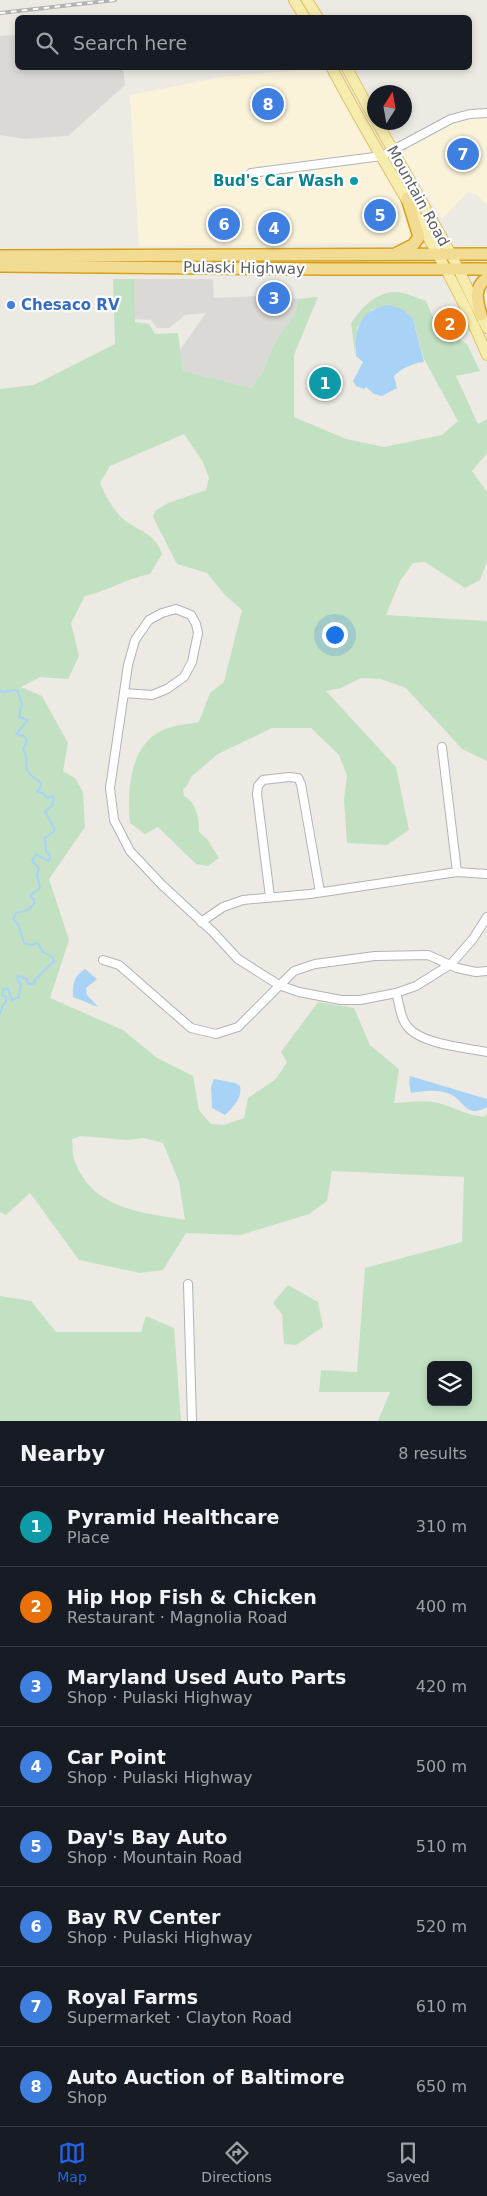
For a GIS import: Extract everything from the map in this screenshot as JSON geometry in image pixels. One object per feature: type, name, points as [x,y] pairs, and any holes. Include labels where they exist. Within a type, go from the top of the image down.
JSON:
[{"type":"highway","points":[[395,254],[413,245],[419,237],[407,198]]},
{"type":"highway","points":[[282,254],[282,269]]},
{"type":"highway","name":"Pulaski Highway","points":[[0,256],[487,254]]},
{"type":"highway","name":"Pulaski Highway","points":[[0,266],[487,269]]},
{"type":"highway","points":[[481,315],[476,292],[487,278]]},
{"type":"main road","points":[[308,1],[316,15]]},
{"type":"main road","points":[[295,2],[303,15]]},
{"type":"main road","name":"Mountain Road","points":[[333,70],[438,254],[487,355]]},
{"type":"main road","points":[[348,70],[367,105]]},
{"type":"main road","name":"Mountain Road","points":[[382,130],[459,269],[487,328]]},
{"type":"street","points":[[251,173],[382,156],[451,119],[470,114],[487,113]]},
{"type":"street","points":[[124,692],[152,695],[167,689],[184,677],[192,662],[198,633],[196,624],[191,616],[176,610],[162,613],[149,620],[135,640],[128,665],[124,692],[110,788],[114,820],[130,852],[238,959],[279,985],[299,992],[341,1000],[360,1000],[396,993],[416,986],[450,964],[473,939],[487,917]]},
{"type":"street","points":[[442,747],[457,872]]},
{"type":"street","points":[[270,897],[257,794],[258,786],[263,780],[289,777],[298,778],[301,784],[320,892]]},
{"type":"street","points":[[201,922],[223,907],[244,900],[320,892],[457,872],[487,874]]},
{"type":"street","points":[[103,960],[119,965],[191,1028],[216,1034],[238,1028],[294,971],[315,964],[375,956],[428,955],[456,968],[476,972],[487,971]]},
{"type":"street","points":[[396,993],[403,1019],[412,1031],[430,1040],[487,1052]]},
{"type":"street","points":[[188,1284],[192,1421]]},
{"type":"shaded area","points":[[15,35],[15,70],[123,70],[125,85],[68,136],[24,139],[0,135],[0,36]]},
{"type":"shaded area","points":[[301,70],[325,70],[414,226],[413,240],[405,243],[139,246],[130,95],[221,77]]},
{"type":"shaded area","points":[[475,115],[487,117],[487,205],[477,195],[468,192],[442,219],[404,157],[405,152],[413,143],[455,120]]},
{"type":"shaded area","points":[[134,279],[213,279],[214,298],[261,296],[271,312],[288,298],[298,299],[295,314],[276,340],[262,373],[251,388],[183,371],[180,350],[206,313],[185,315],[169,328],[157,328],[151,320],[134,319]]},
{"type":"green space","points":[[113,279],[134,279],[135,322],[149,324],[155,334],[178,333],[183,371],[251,388],[262,373],[276,340],[295,314],[298,299],[318,297],[294,355],[294,417],[346,439],[384,447],[442,435],[458,421],[424,359],[413,319],[389,305],[371,310],[357,327],[355,353],[351,323],[369,302],[375,298],[388,293],[399,292],[426,301],[437,327],[467,344],[480,371],[456,376],[478,424],[487,419],[487,453],[472,471],[487,492],[487,562],[480,580],[465,588],[425,562],[413,563],[400,581],[386,615],[487,621],[487,761],[462,749],[406,688],[381,679],[361,678],[341,688],[326,691],[396,767],[409,830],[387,845],[347,843],[344,800],[347,775],[339,755],[311,728],[272,728],[218,754],[192,776],[183,789],[184,796],[194,807],[198,817],[199,832],[207,839],[219,858],[208,866],[196,864],[158,827],[145,834],[130,823],[130,782],[138,755],[155,734],[168,728],[199,722],[210,693],[224,682],[242,610],[225,595],[207,573],[177,564],[153,517],[155,511],[168,503],[206,490],[209,478],[203,462],[184,434],[110,466],[100,483],[108,500],[120,516],[149,536],[159,546],[162,554],[150,574],[133,578],[85,596],[71,623],[79,656],[68,679],[40,677],[21,687],[42,696],[68,743],[63,771],[75,778],[83,792],[85,827],[49,879],[69,940],[50,998],[123,1030],[157,1058],[193,1076],[199,1110],[211,1124],[224,1125],[244,1118],[248,1098],[276,1079],[287,1062],[281,1052],[318,1002],[354,1008],[370,1045],[399,1069],[394,1103],[430,1102],[478,1116],[484,1117],[487,1114],[487,1421],[378,1421],[390,1392],[319,1392],[321,1370],[357,1372],[365,1268],[462,1242],[464,1177],[332,1171],[327,1201],[309,1214],[241,1235],[186,1233],[163,1270],[140,1273],[79,1260],[30,1193],[6,1215],[0,1212],[0,389],[34,385],[115,344]],"holes":[[[81,1136],[127,1140],[144,1138],[163,1143],[179,1182],[185,1220],[136,1211],[121,1206],[94,1190],[83,1178],[74,1160],[72,1139]]]},
{"type":"green space","points":[[288,1285],[318,1302],[323,1327],[296,1345],[284,1344],[282,1314],[273,1303]]},
{"type":"green space","points":[[0,1296],[31,1301],[56,1332],[141,1332],[146,1316],[174,1328],[181,1421],[0,1421]]},
{"type":"water","points":[[389,305],[402,309],[413,319],[424,362],[408,366],[397,373],[394,376],[397,388],[382,396],[374,394],[366,387],[364,389],[356,386],[353,381],[363,362],[356,356],[356,337],[365,316],[379,307]]},
{"type":"water","points":[[85,969],[97,979],[86,988],[87,995],[98,1007],[73,997],[74,981]]},
{"type":"water","points":[[410,1076],[487,1099],[487,1107],[480,1110],[470,1110],[455,1097],[440,1091],[411,1093]]},
{"type":"water","points":[[214,1079],[235,1083],[240,1086],[239,1098],[225,1115],[212,1108],[211,1087]]},
{"type":"waterway","points":[[0,690],[2,692],[17,690],[22,704],[19,717],[28,720],[16,734],[24,736],[27,741],[23,749],[26,755],[26,767],[28,772],[41,783],[37,792],[43,793],[47,798],[52,796],[54,798],[52,806],[45,811],[54,828],[54,831],[45,838],[46,852],[49,853],[50,858],[48,861],[36,854],[32,861],[39,868],[37,875],[40,888],[30,896],[34,900],[34,904],[28,910],[16,913],[13,919],[19,927],[24,943],[31,945],[38,943],[42,951],[52,957],[54,961],[35,980],[34,984],[28,984],[27,979],[18,976],[17,980],[21,984],[19,997],[12,1000],[8,988],[4,989],[2,995],[6,997],[6,1002],[0,1014]]},
{"type":"railway","points":[[0,13],[115,0]]},
{"type":"place","name":"Auto Auction of Baltimore","points":[[268,104]]},
{"type":"place","name":"Royal Farms","points":[[463,154]]},
{"type":"place","name":"Bud's Car Wash","points":[[354,181]]},
{"type":"place","name":"Day's Bay Auto","points":[[380,215]]},
{"type":"place","name":"Bay RV Center","points":[[224,224]]},
{"type":"place","name":"Car Point","points":[[274,228]]},
{"type":"place","name":"Maryland Used Auto Parts","points":[[274,298]]},
{"type":"place","name":"Chesaco RV","points":[[11,305]]},
{"type":"place","name":"Hip Hop Fish & Chicken","points":[[450,324]]},
{"type":"place","name":"Pyramid Healthcare","points":[[325,383]]}]
